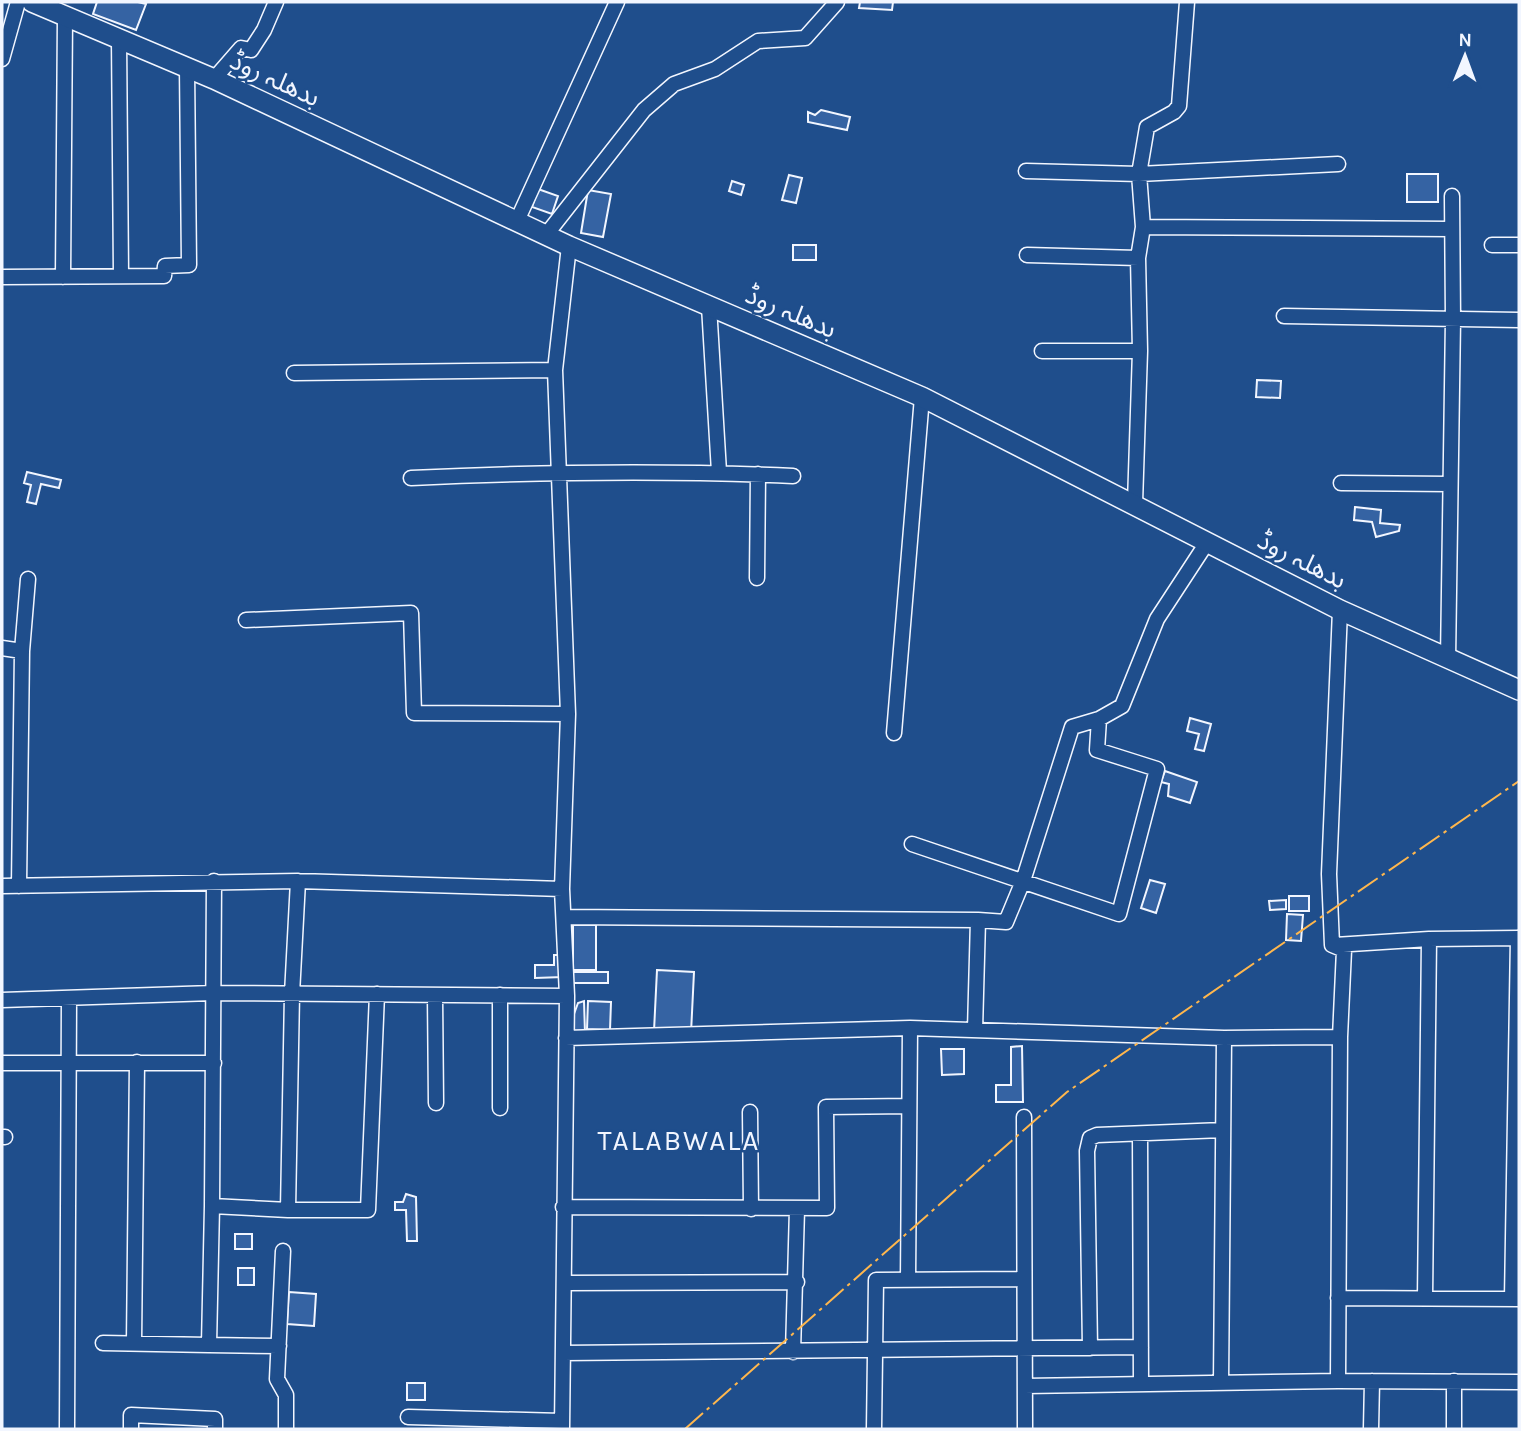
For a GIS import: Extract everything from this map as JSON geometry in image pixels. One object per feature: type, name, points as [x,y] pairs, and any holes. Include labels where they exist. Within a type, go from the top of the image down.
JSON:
[{"type":"main road","name":"بدھلہ روڈ","points":[[33,2],[214,79],[569,246],[922,397],[1135,503],[1340,610],[1519,690]]},
{"type":"street","points":[[2,59],[18,2]]},
{"type":"street","points":[[214,79],[240,48],[251,50],[264,30],[276,2]]},
{"type":"street","points":[[517,221],[617,2]]},
{"type":"street","points":[[546,235],[644,110],[674,84],[715,69],[758,41],[805,38],[837,2]]},
{"type":"street","points":[[1135,503],[1140,351],[1138,257],[1143,228],[1139,174],[1147,127],[1174,112],[1179,106],[1187,2]]},
{"type":"street","points":[[62,277],[65,16]]},
{"type":"street","points":[[119,38],[121,276]]},
{"type":"street","points":[[2,277],[164,276],[165,266],[189,265],[187,67]]},
{"type":"street","points":[[1026,171],[1139,174],[1338,163]]},
{"type":"street","points":[[1448,660],[1452,196]]},
{"type":"street","points":[[1143,228],[1451,229]]},
{"type":"street","points":[[1492,245],[1519,245]]},
{"type":"street","points":[[408,1417],[562,1425],[567,996],[562,889],[568,714],[555,370],[569,246]]},
{"type":"street","points":[[1027,255],[1138,257]]},
{"type":"street","points":[[709,306],[719,472]]},
{"type":"street","points":[[1284,316],[1519,320]]},
{"type":"street","points":[[1042,351],[1140,351]]},
{"type":"street","points":[[294,373],[555,370]]},
{"type":"street","points":[[894,733],[922,397]]},
{"type":"street","points":[[411,478],[559,471],[719,472],[793,476]]},
{"type":"street","points":[[757,578],[758,474]]},
{"type":"street","points":[[1341,483],[1450,484]]},
{"type":"street","points":[[565,917],[1006,922],[1023,881],[1072,727],[1098,719],[1122,706],[1157,619],[1208,541]]},
{"type":"street","points":[[19,886],[22,651],[28,579]]},
{"type":"street","points":[[1332,945],[1329,874],[1340,610]]},
{"type":"street","points":[[246,620],[411,613],[414,713],[568,714]]},
{"type":"street","points":[[2,648],[22,651]]},
{"type":"street","points":[[912,844],[1119,914],[1157,769],[1097,750],[1098,719]]},
{"type":"street","points":[[209,1345],[214,881]]},
{"type":"street","points":[[2,886],[298,881],[562,889]]},
{"type":"street","points":[[288,1210],[292,994],[298,881]]},
{"type":"street","points":[[975,1030],[978,920]]},
{"type":"street","points":[[1332,945],[1429,939],[1519,938],[1516,1299],[1338,1298]]},
{"type":"street","points":[[1425,1298],[1429,939]]},
{"type":"street","points":[[1332,945],[1344,950],[1340,1037],[1338,1381]]},
{"type":"street","points":[[2,1000],[213,993],[567,996]]},
{"type":"street","points":[[212,1206],[368,1210],[377,995]]},
{"type":"street","points":[[435,995],[436,1103]]},
{"type":"street","points":[[500,995],[500,1108]]},
{"type":"street","points":[[67,1429],[69,999]]},
{"type":"street","points":[[566,1038],[910,1028],[1224,1038],[1340,1037]]},
{"type":"street","points":[[908,1280],[910,1028]]},
{"type":"street","points":[[1221,1383],[1224,1038]]},
{"type":"street","points":[[134,1343],[137,1062]]},
{"type":"street","points":[[2,1063],[214,1063]]},
{"type":"street","points":[[563,1207],[827,1208],[826,1107],[909,1106]]},
{"type":"street","points":[[750,1112],[751,1209]]},
{"type":"street","points":[[1024,1117],[1025,1429]]},
{"type":"street","points":[[1090,1348],[1087,1151],[1090,1138],[1097,1135],[1223,1130]]},
{"type":"street","points":[[1140,1134],[1141,1384]]},
{"type":"street","points":[[793,1352],[797,1209]]},
{"type":"street","points":[[283,1251],[277,1379],[286,1395],[286,1429]]},
{"type":"street","points":[[874,1429],[876,1280],[1024,1279]]},
{"type":"street","points":[[564,1283],[797,1282]]},
{"type":"street","points":[[103,1343],[279,1346]]},
{"type":"street","points":[[563,1353],[1141,1347]]},
{"type":"street","points":[[1025,1386],[1338,1381],[1519,1382]]},
{"type":"street","points":[[1371,1429],[1372,1381]]},
{"type":"street","points":[[1454,1381],[1454,1429]]},
{"type":"street","points":[[131,1429],[131,1415],[215,1419],[215,1429]]},
{"type":"building","points":[[97,2],[146,4],[136,30],[93,14]]},
{"type":"building","points":[[860,2],[893,2],[892,10],[859,8]]},
{"type":"building","points":[[821,110],[850,117],[847,130],[808,122],[808,112],[815,115]]},
{"type":"building","points":[[1407,174],[1438,174],[1438,202],[1407,202]]},
{"type":"building","points":[[789,175],[802,178],[796,203],[782,200]]},
{"type":"building","points":[[732,181],[744,185],[741,195],[729,191]]},
{"type":"building","points":[[538,189],[558,196],[552,214],[532,207]]},
{"type":"building","points":[[588,190],[611,194],[603,237],[581,233]]},
{"type":"building","points":[[793,245],[816,245],[816,260],[793,260]]},
{"type":"building","points":[[1257,380],[1281,381],[1280,398],[1256,397]]},
{"type":"building","points":[[27,472],[61,480],[59,488],[41,484],[36,504],[27,502],[31,485],[24,483]]},
{"type":"building","points":[[1355,507],[1381,510],[1380,523],[1400,525],[1399,531],[1376,537],[1372,522],[1354,520]]},
{"type":"building","points":[[1190,718],[1211,724],[1204,751],[1195,749],[1199,734],[1187,731]]},
{"type":"building","points":[[1165,771],[1197,782],[1190,803],[1168,796],[1169,784],[1161,782]]},
{"type":"building","points":[[1150,880],[1165,884],[1156,913],[1141,908]]},
{"type":"building","points":[[1289,896],[1309,896],[1309,911],[1289,911]]},
{"type":"building","points":[[1286,900],[1286,909],[1270,910],[1269,901]]},
{"type":"building","points":[[1287,914],[1303,915],[1301,941],[1286,940]]},
{"type":"building","points":[[573,925],[596,925],[596,970],[573,970]]},
{"type":"building","points":[[554,955],[562,955],[563,977],[535,978],[535,965],[554,965]]},
{"type":"building","points":[[657,970],[694,972],[691,1033],[654,1031]]},
{"type":"building","points":[[572,972],[608,972],[608,983],[572,983]]},
{"type":"building","points":[[584,1001],[585,1033],[572,1033],[571,1015],[578,1003]]},
{"type":"building","points":[[588,1001],[611,1002],[610,1030],[587,1029]]},
{"type":"building","points":[[1022,1046],[1023,1102],[996,1102],[996,1085],[1011,1085],[1011,1047]]},
{"type":"building","points":[[941,1049],[964,1049],[964,1074],[942,1075]]},
{"type":"building","points":[[406,1194],[416,1197],[417,1241],[407,1241],[406,1210],[395,1210],[395,1202],[403,1202]]},
{"type":"building","points":[[235,1234],[252,1234],[252,1249],[235,1249]]},
{"type":"building","points":[[238,1268],[254,1268],[254,1285],[238,1285]]},
{"type":"building","points":[[289,1292],[316,1294],[314,1326],[287,1324]]},
{"type":"building","points":[[407,1383],[425,1383],[425,1400],[407,1400]]},
{"type":"power","points":[[685,1429],[1067,1092],[1519,781]]},
{"type":"district","name":"TALABWALA","points":[[679,1140]]}]
